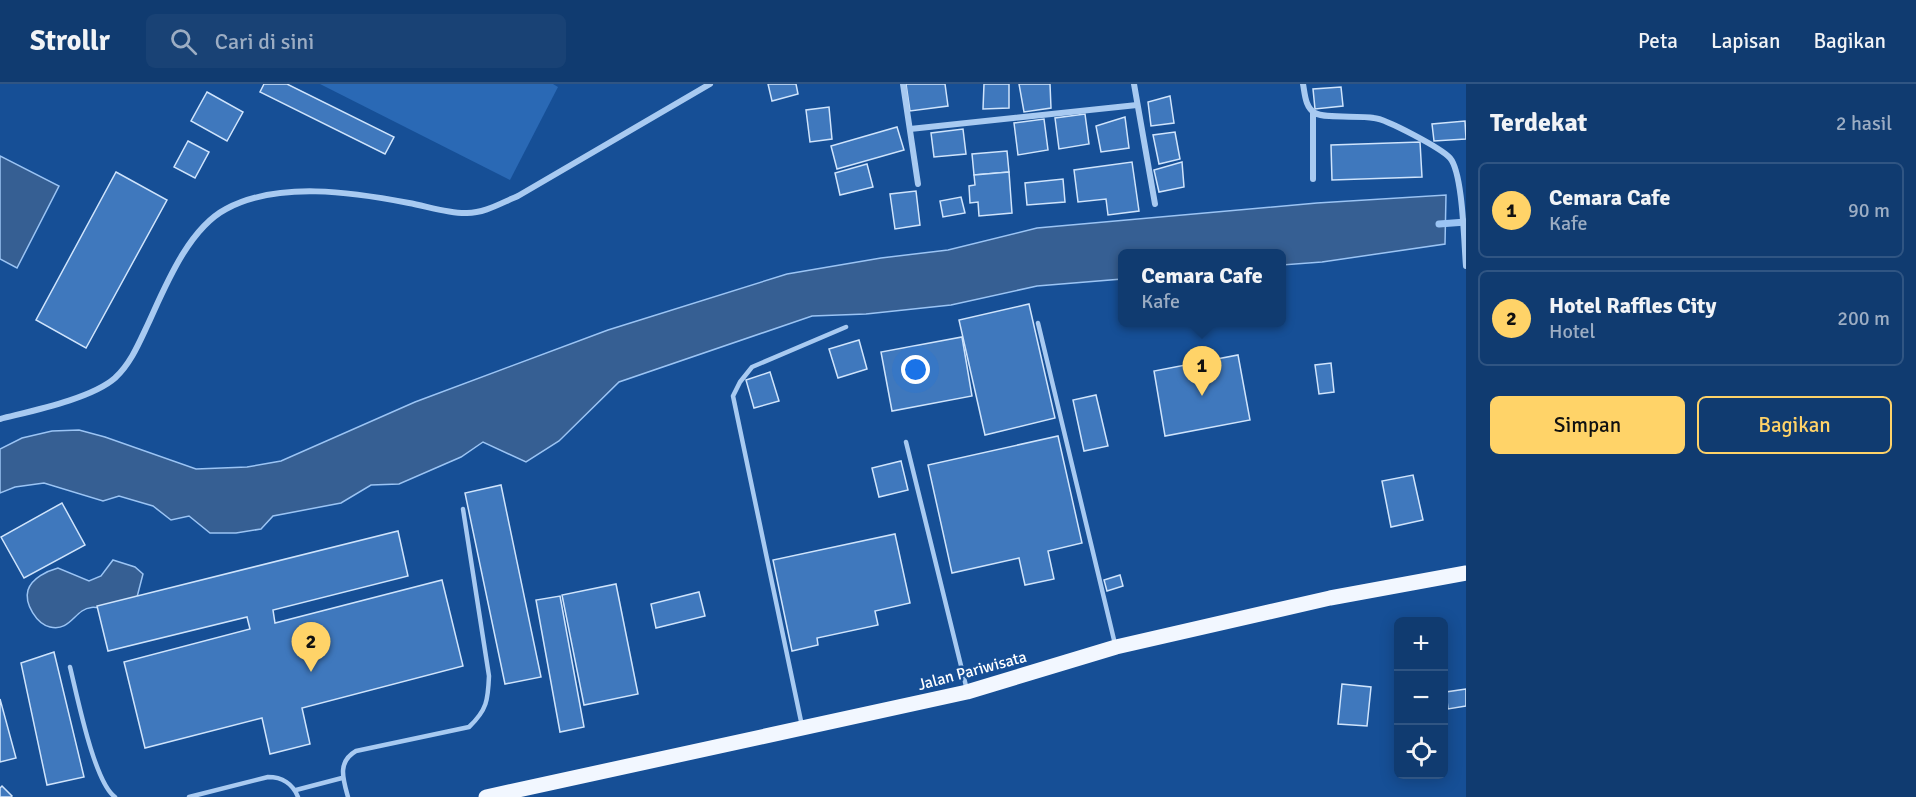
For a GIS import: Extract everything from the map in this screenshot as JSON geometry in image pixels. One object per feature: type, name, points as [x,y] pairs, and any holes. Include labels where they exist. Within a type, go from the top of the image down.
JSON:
[{"type":"main road","name":"Jalan Pariwisata","points":[[486,797],[968,692],[1116,646],[1330,598],[1466,573]]},
{"type":"street","points":[[0,419],[80,396],[115,378],[134,355],[161,295],[194,235],[225,209],[263,196],[318,192],[360,194],[465,214],[486,210],[518,196],[710,84]]},
{"type":"street","points":[[903,84],[918,184]]},
{"type":"street","points":[[1134,84],[1155,204]]},
{"type":"street","points":[[1303,84],[1307,104],[1313,112],[1323,116],[1376,118],[1430,144],[1451,159],[1458,177],[1466,266]]},
{"type":"street","points":[[910,129],[1137,105]]},
{"type":"street","points":[[1313,112],[1313,179]]},
{"type":"lane","points":[[1038,323],[1116,646]]},
{"type":"lane","points":[[803,729],[733,396],[740,382],[752,367],[846,327]]},
{"type":"lane","points":[[906,442],[968,692]]},
{"type":"lane","points":[[348,797],[342,778],[342,767],[350,755],[356,751],[469,727],[482,714],[489,695],[489,676],[463,510]]},
{"type":"lane","points":[[70,667],[99,776],[109,793],[115,797]]},
{"type":"lane","points":[[189,797],[268,777],[278,777],[296,790],[298,797]]},
{"type":"lane","points":[[296,790],[342,778]]},
{"type":"shaded area","points":[[320,84],[553,84],[558,87],[510,180]]},
{"type":"shaded area","points":[[0,156],[59,186],[17,268],[0,259]]},
{"type":"shaded area","points":[[1446,195],[1445,244],[1322,262],[1286,265],[1286,249],[1118,249],[1118,279],[1037,286],[951,305],[866,314],[812,316],[619,382],[559,441],[526,462],[483,442],[461,457],[399,484],[371,485],[341,503],[273,516],[261,529],[236,533],[210,533],[189,516],[171,520],[153,506],[119,496],[103,501],[44,483],[15,487],[0,493],[0,449],[22,438],[52,431],[79,430],[196,469],[247,467],[281,461],[415,402],[608,330],[787,274],[881,258],[948,250],[1037,228],[1317,203]]},
{"type":"shaded area","points":[[113,560],[135,567],[143,574],[136,601],[110,609],[94,607],[86,609],[65,626],[56,628],[45,625],[36,618],[27,595],[30,586],[40,576],[58,568],[89,581],[101,576]]},
{"type":"building","points":[[264,84],[287,84],[394,137],[385,154],[260,92]]},
{"type":"building","points":[[768,84],[796,84],[798,94],[772,101]]},
{"type":"building","points":[[906,84],[945,84],[948,106],[910,111]]},
{"type":"building","points":[[984,84],[1009,84],[1009,108],[983,109]]},
{"type":"building","points":[[1019,84],[1050,84],[1051,108],[1024,112]]},
{"type":"building","points":[[1341,87],[1343,106],[1315,109],[1313,89]]},
{"type":"building","points":[[207,92],[243,112],[227,141],[191,121]]},
{"type":"building","points":[[1170,96],[1174,123],[1151,126],[1148,102]]},
{"type":"building","points":[[829,107],[832,139],[810,142],[806,110]]},
{"type":"building","points":[[1085,114],[1089,144],[1059,149],[1055,118]]},
{"type":"building","points":[[1125,117],[1129,148],[1101,152],[1096,126]]},
{"type":"building","points":[[1044,119],[1048,150],[1018,155],[1014,123]]},
{"type":"building","points":[[1465,121],[1466,139],[1434,141],[1432,124]]},
{"type":"building","points":[[897,127],[904,150],[837,169],[831,146]]},
{"type":"building","points":[[963,129],[966,154],[934,157],[931,133]]},
{"type":"building","points":[[1175,132],[1180,159],[1159,164],[1153,135]]},
{"type":"building","points":[[188,141],[209,152],[195,178],[174,167]]},
{"type":"building","points":[[1420,142],[1422,177],[1332,180],[1331,145]]},
{"type":"building","points":[[1007,151],[1009,172],[974,175],[972,154]]},
{"type":"building","points":[[1132,162],[1139,211],[1108,215],[1106,199],[1078,202],[1074,170]]},
{"type":"building","points":[[1182,162],[1184,187],[1159,192],[1154,170]]},
{"type":"building","points":[[867,164],[873,187],[840,195],[835,173]]},
{"type":"building","points":[[116,172],[167,200],[86,348],[36,320]]},
{"type":"building","points":[[1009,172],[1012,213],[979,216],[978,202],[970,203],[969,186],[975,185],[974,175]]},
{"type":"building","points":[[1063,179],[1065,202],[1027,205],[1025,183]]},
{"type":"building","points":[[916,191],[920,225],[895,229],[890,194]]},
{"type":"building","points":[[961,197],[965,213],[943,217],[940,201]]},
{"type":"building","points":[[1029,304],[1055,418],[985,435],[959,320]]},
{"type":"building","points":[[962,337],[972,396],[892,411],[881,352]]},
{"type":"building","points":[[859,340],[867,369],[838,378],[829,349]]},
{"type":"building","points":[[1238,355],[1250,420],[1165,436],[1154,371]]},
{"type":"building","points":[[1331,363],[1334,392],[1319,394],[1315,365]]},
{"type":"building","points":[[770,372],[779,401],[754,408],[746,380]]},
{"type":"building","points":[[1096,395],[1108,446],[1084,451],[1073,400]]},
{"type":"building","points":[[1058,436],[1082,543],[1048,551],[1054,579],[1025,585],[1019,558],[952,573],[928,465]]},
{"type":"building","points":[[901,461],[908,490],[879,497],[872,468]]},
{"type":"building","points":[[1413,475],[1423,520],[1391,527],[1382,481]]},
{"type":"building","points":[[501,485],[541,677],[505,684],[465,493]]},
{"type":"building","points":[[62,503],[85,545],[24,578],[1,537]]},
{"type":"building","points":[[398,531],[408,576],[273,610],[275,623],[442,580],[463,666],[302,708],[310,744],[270,754],[262,718],[145,748],[124,662],[250,629],[247,617],[108,651],[97,606]]},
{"type":"building","points":[[895,534],[910,603],[875,611],[878,625],[817,638],[818,645],[792,651],[773,560]]},
{"type":"building","points":[[1120,575],[1123,586],[1107,591],[1104,580]]},
{"type":"building","points":[[616,584],[638,694],[584,705],[562,595]]},
{"type":"building","points":[[699,592],[705,616],[656,628],[651,604]]},
{"type":"building","points":[[560,596],[584,727],[560,732],[536,600]]},
{"type":"building","points":[[54,652],[84,777],[47,785],[21,663]]},
{"type":"building","points":[[1342,684],[1371,687],[1367,726],[1338,724]]},
{"type":"building","points":[[1466,689],[1466,706],[1448,709],[1448,692]]},
{"type":"building","points":[[0,699],[16,758],[0,762]]},
{"type":"building","points":[[2,786],[12,796],[11,797],[0,797]]},
{"type":"waterway","points":[[1439,224],[1466,222]]},
{"type":"place","name":"Cemara Cafe","points":[[1202,396]]},
{"type":"place","name":"Hotel Raffles City","points":[[311,672]]}]
